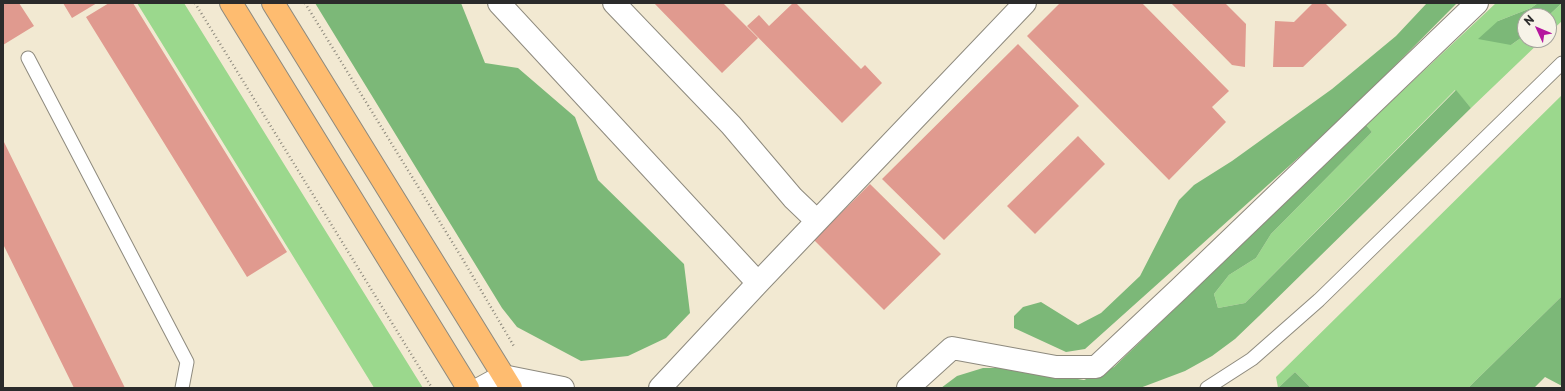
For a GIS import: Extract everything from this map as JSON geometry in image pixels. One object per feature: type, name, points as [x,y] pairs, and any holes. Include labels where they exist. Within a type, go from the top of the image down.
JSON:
[{"type":"highway","points":[[231,3],[468,388]]},
{"type":"highway","points":[[273,3],[507,382]]},
{"type":"street","points":[[499,3],[758,283]]},
{"type":"street","points":[[614,3],[731,125],[793,198],[817,221]]},
{"type":"street","points":[[660,388],[1025,3]]},
{"type":"street","points":[[908,388],[952,348],[1056,367],[1096,367],[1196,274],[1477,3]]},
{"type":"street","points":[[481,388],[507,382],[562,388]]},
{"type":"lane","points":[[28,58],[187,362],[182,388]]},
{"type":"lane","points":[[1207,388],[1252,359],[1319,300],[1562,62]]},
{"type":"path","points":[[195,3],[432,388]]},
{"type":"path","points":[[305,3],[462,258],[516,350]]},
{"type":"green space","points":[[137,3],[184,3],[423,388],[374,388]]},
{"type":"green space","points":[[315,3],[461,3],[485,63],[518,68],[575,117],[598,180],[684,264],[690,313],[666,338],[628,356],[581,361],[517,327],[502,308]]},
{"type":"green space","points":[[1427,3],[1457,3],[1346,115],[1085,349],[1066,352],[1014,328],[1014,316],[1023,307],[1041,302],[1078,325],[1101,313],[1140,276],[1179,200],[1194,185],[1232,161],[1332,89],[1396,36]]},
{"type":"green space","points":[[1496,3],[1538,3],[1531,8],[1517,8],[1517,14],[1498,21],[1511,45],[1517,41],[1517,48],[1534,48],[1471,108],[1455,90],[1245,303],[1218,308],[1214,294],[1229,275],[1256,258],[1271,234],[1372,132],[1366,125]]},
{"type":"green space","points":[[1538,3],[1562,3],[1557,8],[1531,8]]},
{"type":"green space","points":[[1562,3],[1562,21],[1557,26],[1557,8]]},
{"type":"green space","points":[[1517,14],[1517,41],[1511,45],[1478,39],[1498,21]]},
{"type":"green space","points":[[1456,90],[1471,108],[1235,339],[1212,356],[1185,371],[1140,388],[941,388],[957,376],[983,368],[1010,368],[1084,380],[1114,367],[1366,125],[1372,132],[1271,234],[1256,258],[1229,275],[1214,294],[1218,308],[1245,303]]},
{"type":"green space","points":[[1562,95],[1562,296],[1468,388],[1311,388],[1295,372],[1278,388],[1276,377]]},
{"type":"green space","points":[[1562,296],[1562,386],[1545,377],[1534,388],[1468,388]]},
{"type":"green space","points":[[1295,372],[1311,388],[1278,388]]},
{"type":"building","points":[[3,3],[19,3],[34,26],[3,45]]},
{"type":"building","points":[[63,3],[97,3],[72,18]]},
{"type":"building","points":[[109,3],[133,3],[287,252],[247,277],[86,17]]},
{"type":"building","points":[[654,3],[723,3],[758,38],[722,73]]},
{"type":"building","points":[[793,3],[796,3],[861,69],[865,65],[882,83],[842,123],[747,26],[759,15],[769,26]]},
{"type":"building","points":[[1060,3],[1142,3],[1229,91],[1212,107],[1226,122],[1169,180],[1027,36]]},
{"type":"building","points":[[1171,3],[1225,3],[1246,24],[1245,67],[1232,65]]},
{"type":"building","points":[[1313,3],[1325,3],[1347,25],[1303,67],[1273,67],[1275,21],[1294,22]]},
{"type":"building","points":[[1018,44],[1079,106],[944,240],[882,179]]},
{"type":"building","points":[[1078,136],[1105,164],[1035,234],[1007,206]]},
{"type":"building","points":[[3,140],[125,388],[74,388],[3,244]]},
{"type":"building","points":[[870,184],[941,254],[884,310],[814,240]]}]
